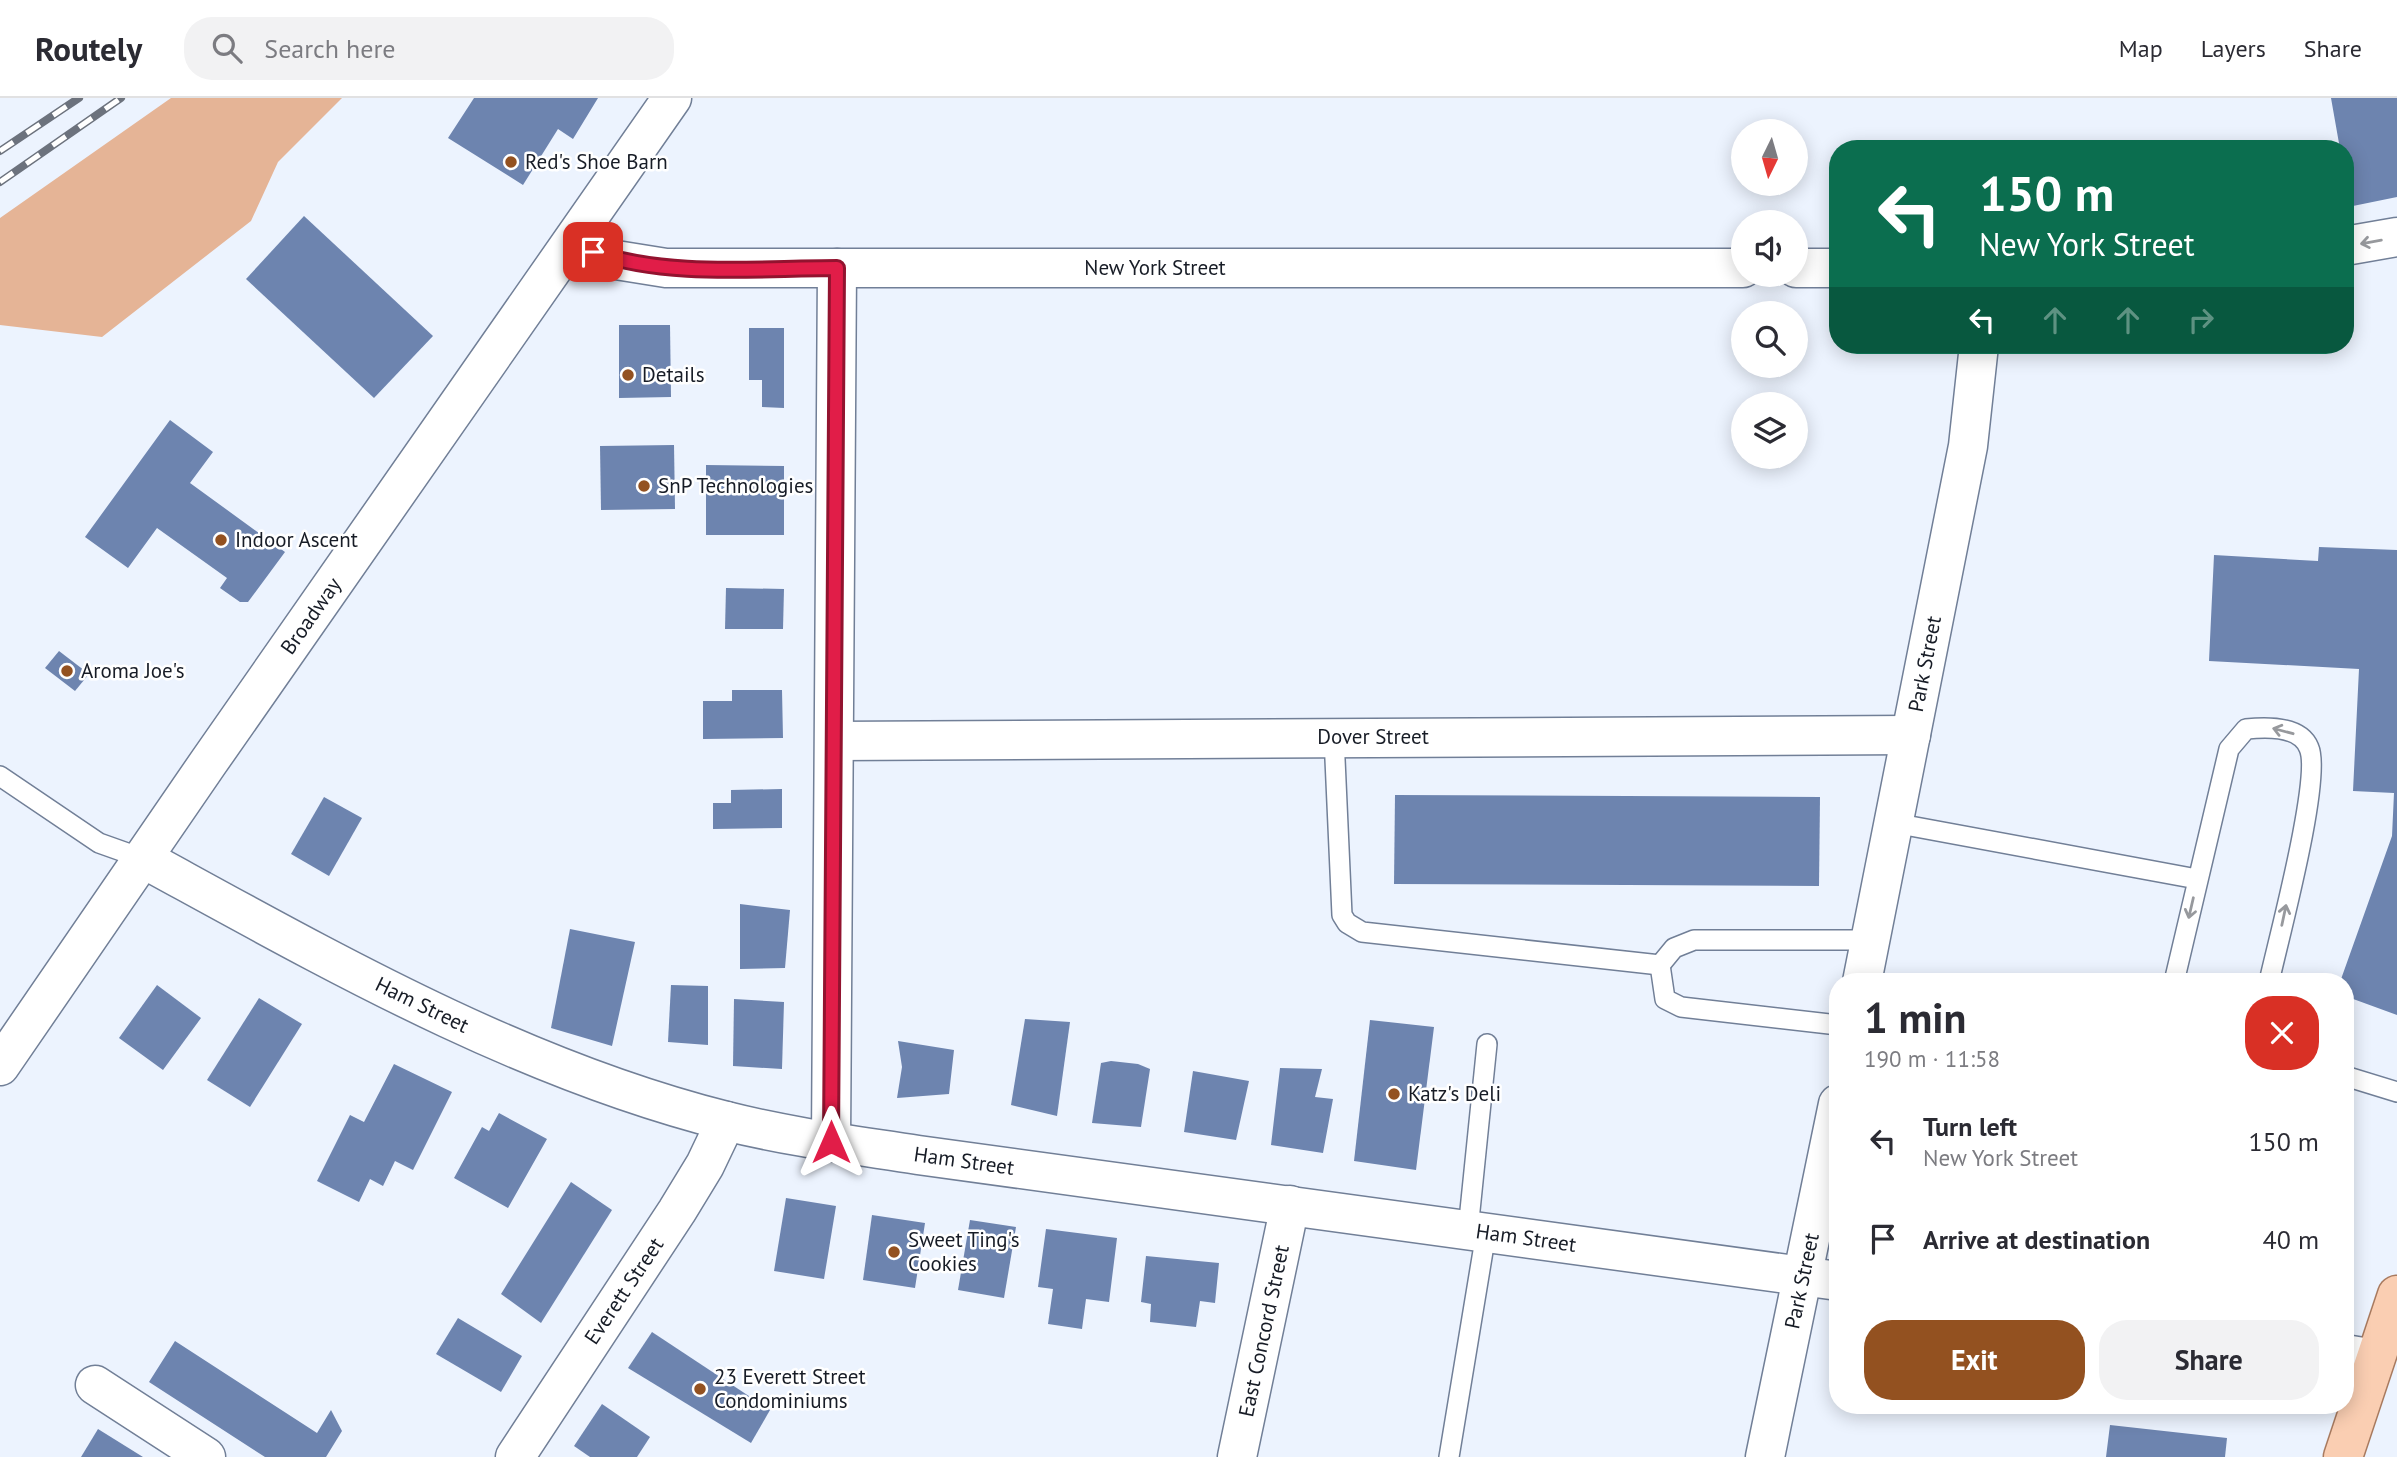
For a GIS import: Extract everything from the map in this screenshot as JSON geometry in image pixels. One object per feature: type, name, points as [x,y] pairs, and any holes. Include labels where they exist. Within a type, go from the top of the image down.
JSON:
[{"type":"main road","points":[[2343,1457],[2374,1352],[2397,1295]]},
{"type":"street","name":"Broadway","points":[[0,1066],[672,98]]},
{"type":"street","points":[[2354,244],[2397,237]]},
{"type":"street","name":"New York Street","points":[[571,244],[616,260],[666,268],[1731,268]]},
{"type":"street","points":[[831,1142],[837,268]]},
{"type":"street","points":[[1808,268],[1829,268]]},
{"type":"street","name":"Park Street","points":[[1864,973],[1968,446],[1978,354]]},
{"type":"street","name":"Dover Street","points":[[835,741],[1911,735]]},
{"type":"street","name":"Ham Street","points":[[144,859],[396,994],[467,1027],[658,1101],[726,1121],[831,1142],[1820,1279]]},
{"type":"street","name":"Everett Street","points":[[515,1457],[677,1211],[705,1165],[726,1121]]},
{"type":"street","name":"Park Street","points":[[1765,1457],[1820,1279],[1829,1192]]},
{"type":"street","name":"East Concord Street","points":[[1237,1457],[1290,1205]]},
{"type":"street","points":[[95,1385],[206,1457]]},
{"type":"lane","points":[[2176,973],[2229,749],[2246,729],[2263,727],[2285,730],[2300,737],[2309,748],[2311,775],[2307,808],[2271,973]]},
{"type":"lane","points":[[1334,737],[1340,896],[1342,915],[1347,923],[1363,932],[1660,965]]},
{"type":"lane","points":[[0,776],[99,843],[144,859]]},
{"type":"lane","points":[[1894,823],[2197,879]]},
{"type":"lane","points":[[1829,1024],[1681,1007],[1665,999],[1660,965],[1674,948],[1694,940],[1870,940]]},
{"type":"lane","points":[[1449,1457],[1477,1231],[1487,1044]]},
{"type":"lane","points":[[2354,1079],[2397,1092]]},
{"type":"shaded area","points":[[171,98],[342,98],[278,162],[251,221],[102,337],[0,325],[0,218]]},
{"type":"building","name":"Red's Shoe Barn","points":[[474,98],[598,98],[573,139],[558,129],[523,185],[448,138]]},
{"type":"building","points":[[2331,98],[2397,98],[2397,197],[2354,206],[2354,140],[2338,140]]},
{"type":"building","points":[[304,216],[433,336],[374,398],[246,279]]},
{"type":"building","points":[[619,325],[670,325],[671,397],[619,398]]},
{"type":"building","points":[[749,328],[784,328],[784,408],[762,407],[762,380],[749,380]]},
{"type":"building","points":[[170,420],[213,452],[190,483],[285,552],[248,602],[240,602],[220,588],[227,578],[157,528],[128,568],[85,537]]},
{"type":"building","points":[[674,445],[675,509],[601,510],[600,446]]},
{"type":"building","points":[[706,465],[784,466],[784,535],[706,535]]},
{"type":"building","points":[[2319,547],[2397,550],[2397,1015],[2354,999],[2354,973],[2343,973],[2392,836],[2394,793],[2353,791],[2359,669],[2209,661],[2214,555],[2318,561]]},
{"type":"building","points":[[726,588],[784,589],[783,629],[725,629]]},
{"type":"building","name":"Aroma Joe's","points":[[59,651],[89,674],[75,691],[45,668]]},
{"type":"building","points":[[732,690],[782,690],[783,738],[703,739],[703,701],[732,701]]},
{"type":"building","points":[[782,789],[782,828],[713,829],[713,803],[731,803],[731,790]]},
{"type":"building","points":[[1395,795],[1820,797],[1819,886],[1394,884]]},
{"type":"building","points":[[324,797],[362,818],[329,876],[291,854]]},
{"type":"building","points":[[740,904],[790,910],[785,968],[740,969]]},
{"type":"building","points":[[570,929],[635,942],[612,1046],[551,1028]]},
{"type":"building","points":[[157,985],[201,1018],[163,1070],[119,1038]]},
{"type":"building","points":[[671,985],[708,986],[708,1045],[668,1042]]},
{"type":"building","points":[[259,998],[302,1024],[250,1107],[207,1080]]},
{"type":"building","points":[[734,999],[784,1002],[782,1069],[733,1066]]},
{"type":"building","points":[[1025,1019],[1070,1022],[1057,1116],[1011,1105]]},
{"type":"building","name":"Katz's Deli","points":[[1370,1020],[1434,1027],[1416,1170],[1354,1161]]},
{"type":"building","points":[[898,1041],[954,1050],[949,1094],[897,1098],[902,1067]]},
{"type":"building","points":[[1111,1061],[1138,1064],[1150,1069],[1141,1127],[1092,1123],[1101,1063]]},
{"type":"building","points":[[394,1064],[452,1092],[413,1170],[395,1161],[383,1186],[370,1179],[359,1202],[317,1181],[350,1115],[364,1122]]},
{"type":"building","points":[[1280,1068],[1322,1069],[1315,1097],[1333,1099],[1323,1153],[1271,1145]]},
{"type":"building","points":[[1193,1071],[1249,1081],[1236,1140],[1184,1132]]},
{"type":"building","points":[[499,1113],[547,1139],[508,1208],[454,1178],[482,1127],[489,1131]]},
{"type":"building","points":[[571,1182],[612,1210],[541,1323],[501,1294]]},
{"type":"building","points":[[786,1198],[836,1206],[824,1279],[774,1271]]},
{"type":"building","name":"Sweet Ting's Cookies","points":[[872,1215],[925,1223],[915,1288],[863,1280]]},
{"type":"building","points":[[970,1220],[1016,1227],[1004,1298],[958,1290]]},
{"type":"building","points":[[1046,1229],[1117,1238],[1109,1302],[1086,1299],[1082,1329],[1048,1324],[1053,1289],[1038,1287]]},
{"type":"building","points":[[1146,1256],[1219,1263],[1215,1303],[1200,1301],[1196,1327],[1150,1322],[1151,1304],[1141,1302]]},
{"type":"building","points":[[458,1318],[522,1356],[501,1392],[436,1354]]},
{"type":"building","name":"23 Everett Street Condominiums","points":[[652,1332],[770,1410],[751,1443],[628,1368]]},
{"type":"building","points":[[175,1341],[317,1433],[331,1410],[342,1431],[326,1457],[265,1457],[149,1382]]},
{"type":"building","points":[[602,1404],[650,1437],[637,1457],[590,1457],[574,1446]]},
{"type":"building","points":[[2110,1425],[2227,1438],[2225,1457],[2106,1457]]},
{"type":"building","points":[[98,1429],[143,1457],[81,1457]]},
{"type":"railway","points":[[0,151],[79,98]]},
{"type":"railway","points":[[0,182],[121,98]]},
{"type":"place","name":"Red's Shoe Barn","points":[[511,162]]},
{"type":"place","name":"Details","points":[[628,375]]},
{"type":"place","name":"SnP Technologies","points":[[644,486]]},
{"type":"place","name":"Indoor Ascent","points":[[221,540]]},
{"type":"place","name":"Aroma Joe's","points":[[67,671]]},
{"type":"place","name":"Katz's Deli","points":[[1394,1094]]},
{"type":"place","name":"Sweet Ting's Cookies","points":[[894,1252]]},
{"type":"place","name":"23 Everett Street Condominiums","points":[[700,1389]]},
{"type":"route","points":[[593,252],[616,260],[666,268],[837,268],[831,1142]]}]
